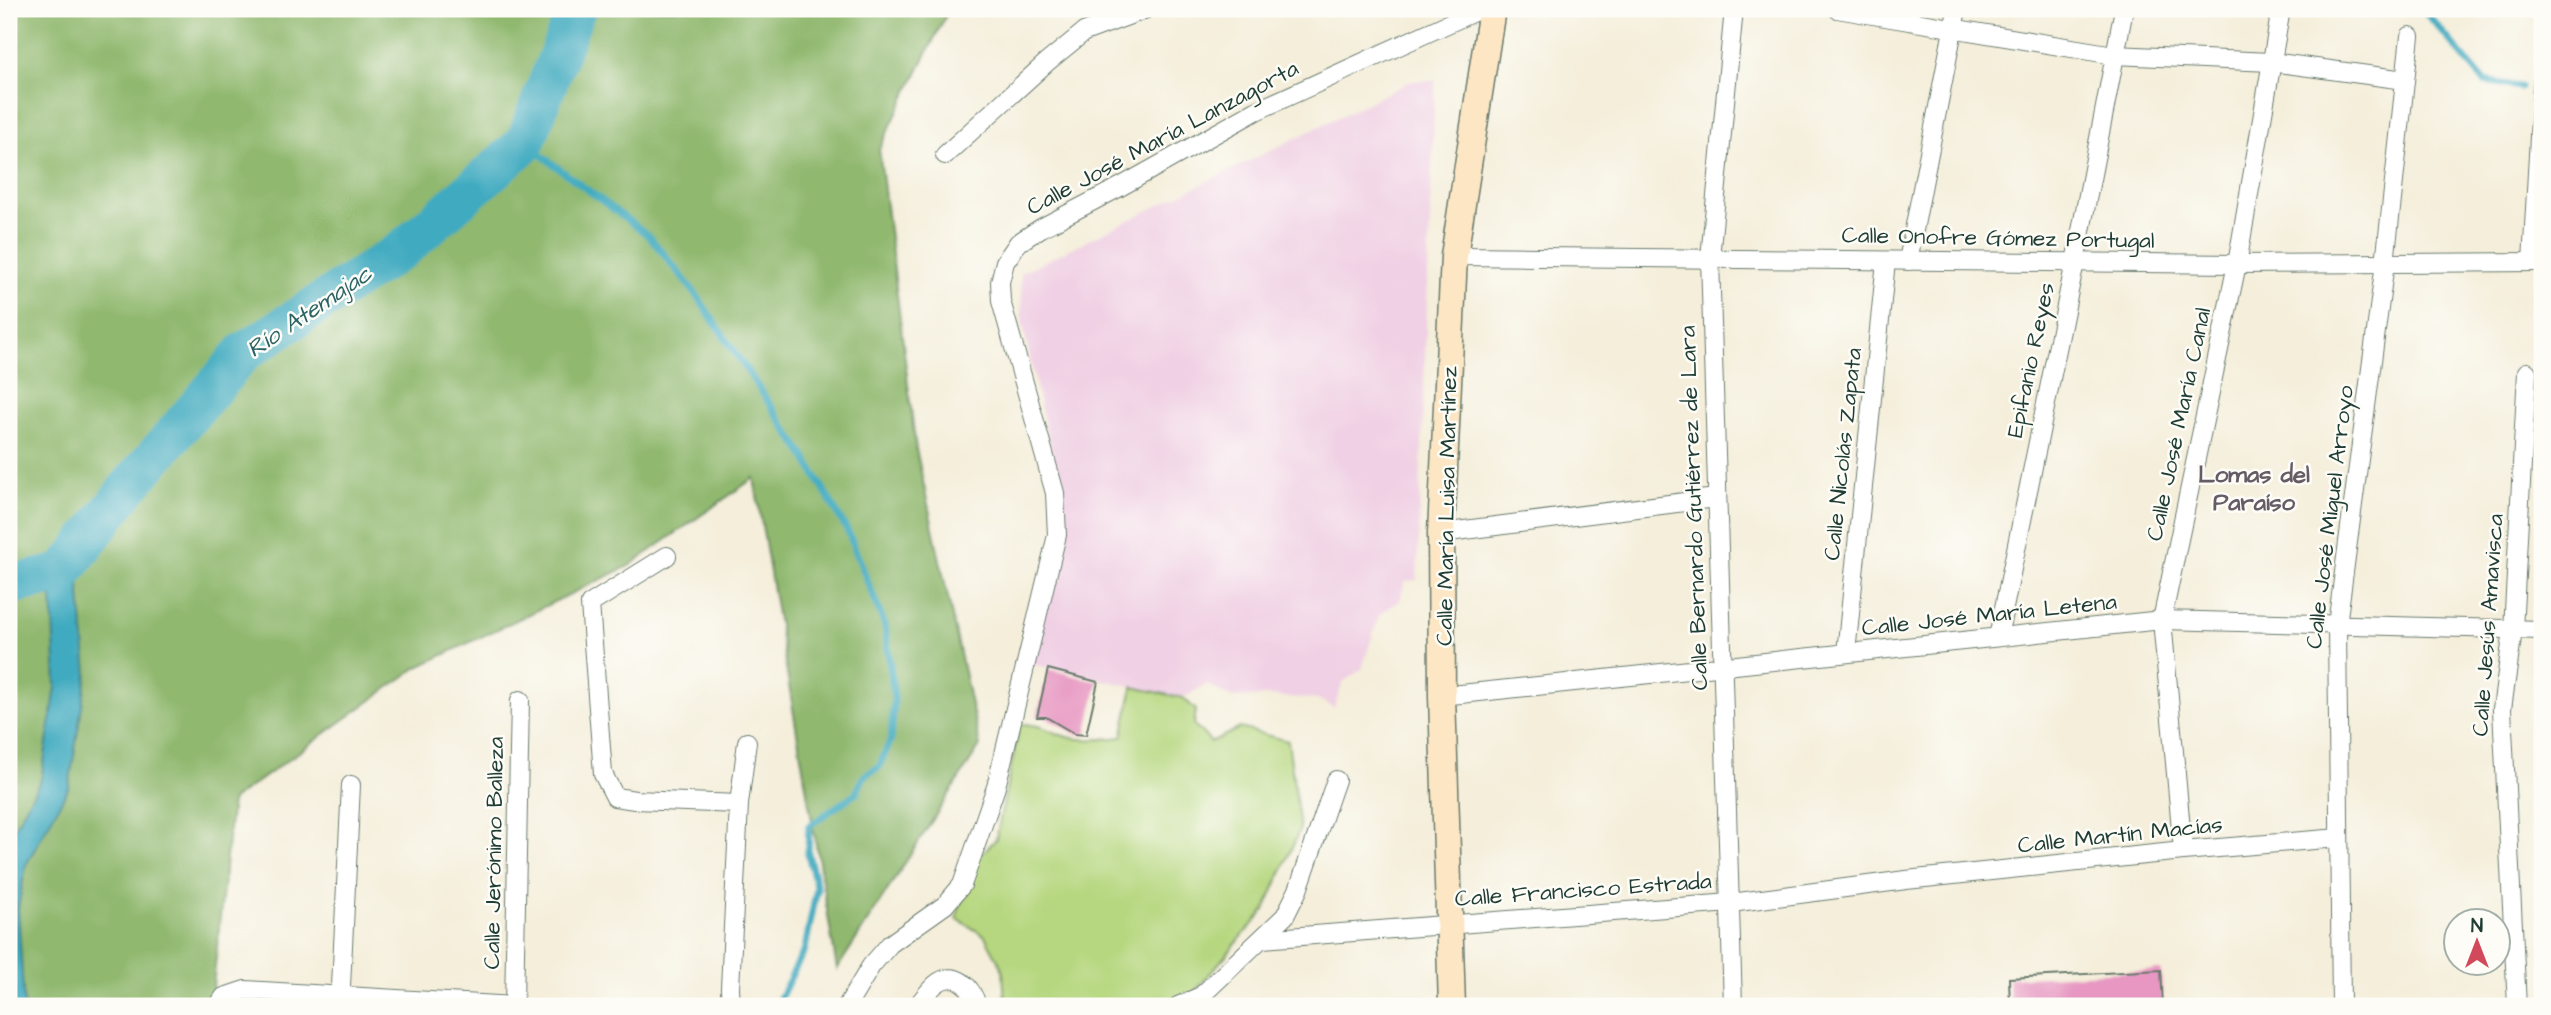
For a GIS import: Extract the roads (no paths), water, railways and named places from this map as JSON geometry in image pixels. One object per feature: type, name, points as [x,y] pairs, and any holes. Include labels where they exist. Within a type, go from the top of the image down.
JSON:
[{"type":"street","points":[[945,155],[1084,32],[1146,9]]},
{"type":"street","name":"Calle María Luisa Martínez","points":[[1452,1006],[1442,696],[1441,533],[1454,256],[1480,9]]},
{"type":"street","name":"Calle José María Lanzagorta","points":[[847,1006],[871,966],[890,944],[946,905],[962,885],[996,787],[1056,535],[1055,493],[1001,301],[1000,282],[1005,262],[1018,243],[1041,228],[1256,111],[1480,9]]},
{"type":"street","name":"Calle Bernardo Gutiérrez de Lara","points":[[1733,1006],[1710,258],[1734,9]]},
{"type":"street","points":[[1837,9],[2114,55],[2271,62],[2405,80]]},
{"type":"street","points":[[1909,261],[1957,9]]},
{"type":"street","name":"Epifanio Reyes","points":[[1998,637],[2124,9]]},
{"type":"street","name":"Calle José María Canal","points":[[2183,851],[2162,620],[2237,264],[2281,9]]},
{"type":"street","name":"Calle José Miguel Arroyo","points":[[2341,1006],[2337,625],[2385,263],[2410,36]]},
{"type":"street","points":[[2537,262],[2542,83]]},
{"type":"street","name":"Calle Onofre Gómez Portugal","points":[[1454,256],[2237,264],[2537,262]]},
{"type":"street","name":"Calle Nicolás Zapata","points":[[1846,653],[1886,261]]},
{"type":"street","name":"Calle Jesús Amavisca","points":[[2517,1006],[2502,709],[2513,630],[2527,372]]},
{"type":"street","points":[[1441,533],[1716,498]]},
{"type":"street","points":[[667,556],[590,604],[603,774],[615,797],[739,804]]},
{"type":"street","name":"Calle José María Letena","points":[[1442,696],[2162,620],[2542,630]]},
{"type":"street","name":"Calle Jerónimo Balleza","points":[[514,1006],[520,700]]},
{"type":"street","points":[[732,1006],[730,988],[739,804],[747,742]]},
{"type":"street","points":[[1178,1006],[1201,996],[1285,916],[1298,890],[1336,780]]},
{"type":"street","points":[[340,1001],[351,785]]},
{"type":"street","name":"Calle Martín Macías","points":[[1906,880],[2183,851],[2339,838]]},
{"type":"street","name":"Calle Francisco Estrada","points":[[1262,939],[1731,903],[1906,880]]},
{"type":"street","points":[[917,1006],[938,982],[952,978],[966,984],[974,995],[977,1006]]},
{"type":"street","points":[[218,1006],[224,997],[245,989],[340,1001],[514,1006]]},
{"type":"water","points":[[57,559],[79,581],[87,674],[69,787],[26,865],[18,908],[24,1006],[9,1006],[9,837],[41,780],[56,687],[52,596],[9,597],[9,571]]},
{"type":"waterway","name":"Río Atemajac","points":[[9,585],[63,573],[127,489],[244,352],[402,250],[525,143],[576,9]]},
{"type":"waterway","points":[[2423,9],[2484,81],[2520,87]]},
{"type":"waterway","points":[[525,143],[649,236],[695,293],[805,457],[848,532],[885,626],[894,698],[891,739],[879,767],[865,775],[856,793],[809,826],[808,854],[817,888],[805,949],[776,1006]]},
{"type":"district","name":"Lomas del Paraíso","points":[[2254,488]]}]
